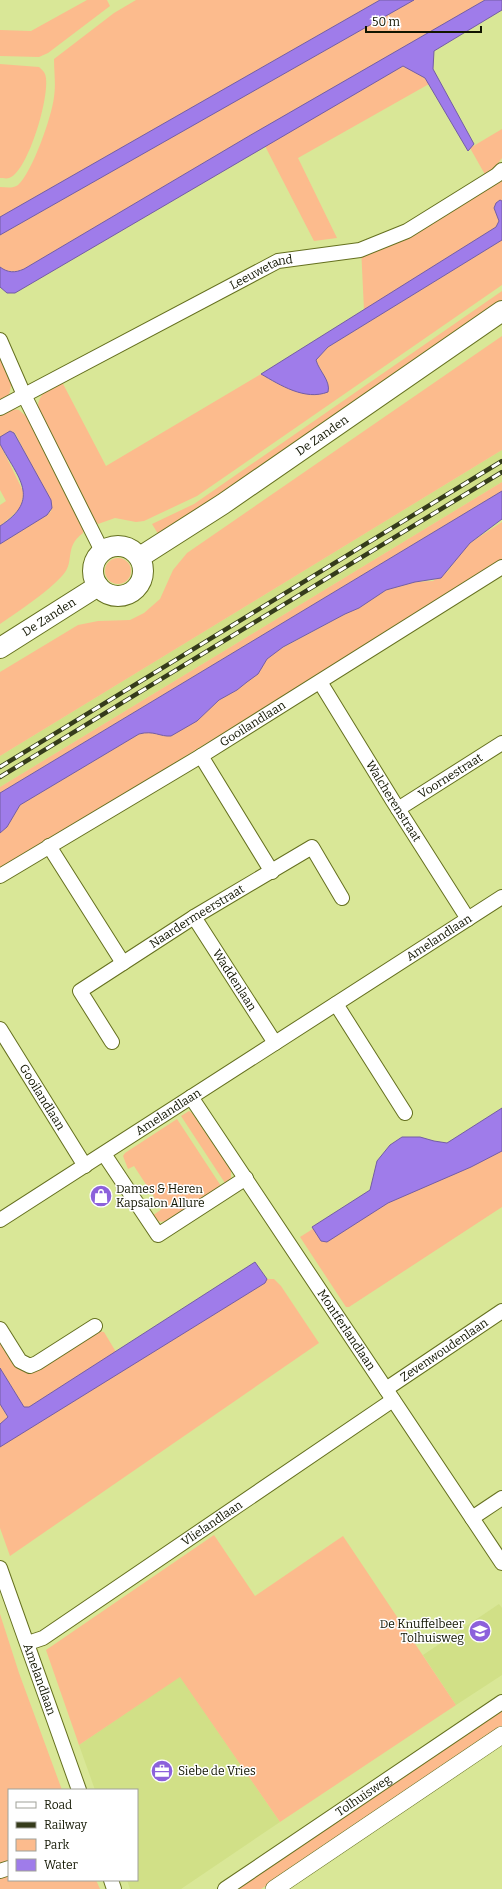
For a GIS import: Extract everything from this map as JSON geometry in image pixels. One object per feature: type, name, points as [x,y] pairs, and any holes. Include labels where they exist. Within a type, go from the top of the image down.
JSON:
[{"type":"main road","name":"De Zanden","points":[[140,557],[229,500],[502,311]]},
{"type":"main road","points":[[112,546],[122,546],[132,550],[140,557],[144,570],[138,586],[132,592],[116,596],[104,592],[98,586],[93,574],[96,558],[102,551],[112,546]]},
{"type":"main road","name":"De Zanden","points":[[0,648],[98,586]]},
{"type":"street","name":"Leeuwetand","points":[[0,408],[278,261],[360,250],[407,231],[497,175],[502,170]]},
{"type":"street","points":[[0,340],[24,395],[102,551]]},
{"type":"street","name":"Gooilandlaan","points":[[0,876],[200,756],[502,567]]},
{"type":"street","name":"Walcherenstraat","points":[[320,682],[468,919]]},
{"type":"street","name":"Voornestraat","points":[[398,809],[502,743]]},
{"type":"street","points":[[200,756],[272,872]]},
{"type":"street","points":[[49,846],[123,963]]},
{"type":"street","name":"Naardermeerstraat","points":[[112,1042],[80,991],[194,917],[312,847],[342,898]]},
{"type":"street","name":"Amelandlaan","points":[[0,1220],[502,897]]},
{"type":"street","name":"Waddenlaan","points":[[194,917],[275,1043]]},
{"type":"street","points":[[336,1004],[405,1113]]},
{"type":"street","name":"Gooilandlaan","points":[[0,1029],[85,1166]]},
{"type":"street","name":"Montferlandlaan","points":[[191,1097],[502,1563]]},
{"type":"street","points":[[104,1154],[158,1235],[246,1178]]},
{"type":"street","name":"Zevenwoudenlaan","points":[[389,1394],[502,1312]]},
{"type":"street","points":[[0,1329],[20,1361],[30,1366],[95,1326]]},
{"type":"street","name":"Vlielandlaan","points":[[28,1643],[44,1638],[389,1394]]},
{"type":"street","points":[[472,1518],[502,1498]]},
{"type":"street","name":"Amelandlaan","points":[[0,1568],[28,1643],[79,1789]]},
{"type":"street","name":"Tolhuisweg","points":[[225,1889],[502,1702]]},
{"type":"street","points":[[274,1889],[502,1735]]},
{"type":"shaded area","points":[[502,450],[502,482],[0,787],[0,756]]},
{"type":"shaded area","name":"De Knuffelbeer Tolhuisweg","points":[[499,1604],[502,1608],[502,1675],[456,1705],[423,1655]]},
{"type":"shaded area","points":[[180,1676],[280,1822],[181,1889],[130,1889],[127,1881],[138,1881],[138,1789],[95,1789],[79,1745]]},
{"type":"green space","points":[[87,0],[107,0],[110,6],[48,53],[39,57],[0,56],[0,30],[31,31]]},
{"type":"green space","points":[[136,0],[380,0],[0,217],[0,187],[16,186],[23,179],[35,157],[50,117],[55,92],[54,59],[114,13]]},
{"type":"green space","points":[[414,0],[485,0],[249,136],[24,269],[12,272],[0,267],[0,235]]},
{"type":"green space","points":[[0,64],[39,67],[45,73],[46,83],[42,113],[31,147],[24,162],[16,173],[9,178],[0,178]]},
{"type":"green space","points":[[403,66],[425,78],[429,84],[298,158],[337,238],[314,241],[265,146]]},
{"type":"green space","points":[[502,129],[502,158],[487,178],[470,148]]},
{"type":"green space","points":[[502,176],[502,201],[500,200],[494,208],[499,221],[496,227],[364,310],[361,247]]},
{"type":"green space","points":[[502,240],[502,285],[197,496],[144,521],[136,522],[115,518],[98,524],[90,516],[38,407],[40,398],[49,388],[61,380],[106,466],[261,374],[274,382],[322,394],[328,392],[328,383],[316,360],[328,347]]},
{"type":"green space","points":[[502,291],[502,302],[160,537],[152,524],[194,504]]},
{"type":"green space","points":[[502,336],[502,450],[0,756],[0,672],[78,625],[98,621],[130,620],[144,613],[160,599],[173,570],[187,553]]},
{"type":"green space","points":[[0,356],[12,381],[9,395],[0,402]]},
{"type":"green space","points":[[11,409],[19,410],[28,418],[84,527],[83,533],[73,544],[66,571],[62,576],[40,595],[0,624],[0,544],[47,515],[51,511],[52,505],[15,433],[10,431],[0,437],[0,413]]},
{"type":"green space","points":[[0,444],[24,493],[20,509],[0,526],[0,505],[6,501],[0,490]]},
{"type":"green space","points":[[502,482],[502,491],[0,793],[0,787]]},
{"type":"green space","points":[[502,522],[502,562],[0,870],[0,833],[7,827],[20,805],[139,734],[151,731],[167,736],[202,716],[219,700],[237,690],[257,674],[273,653],[359,608],[386,590],[415,582],[433,581],[448,571],[461,552],[470,543]]},
{"type":"green space","points":[[118,558],[127,562],[131,571],[127,580],[118,584],[109,580],[105,571],[109,562]]},
{"type":"green space","points":[[502,1110],[502,1207],[349,1307],[346,1307],[300,1237]]},
{"type":"green space","points":[[189,1111],[192,1113],[231,1170],[231,1178],[225,1183],[181,1116]]},
{"type":"green space","points":[[177,1119],[221,1186],[168,1220],[159,1221],[152,1216],[162,1209],[134,1166],[128,1169],[123,1156],[125,1153]]},
{"type":"green space","points":[[267,1279],[274,1279],[281,1286],[319,1343],[10,1556],[0,1528],[0,1436]]},
{"type":"green space","points":[[97,1331],[104,1332],[116,1352],[29,1407],[24,1407],[0,1368],[0,1339],[16,1365],[26,1371]]},
{"type":"green space","points":[[0,1404],[8,1418],[0,1424]]},
{"type":"green space","points":[[214,1535],[255,1596],[343,1536],[456,1705],[280,1822],[180,1677],[79,1745],[46,1650]]},
{"type":"green space","points":[[0,1614],[19,1673],[62,1789],[8,1789],[8,1881],[96,1881],[100,1889],[0,1889]]},
{"type":"green space","points":[[502,1708],[502,1727],[261,1889],[233,1889]]},
{"type":"water","points":[[380,0],[414,0],[0,235],[0,217]]},
{"type":"water","points":[[485,0],[502,0],[502,10],[434,51],[433,69],[474,144],[468,151],[425,78],[403,66],[15,293],[7,293],[0,287],[0,267],[12,272],[24,269],[249,136]]},
{"type":"water","points":[[500,200],[502,201],[502,240],[328,347],[316,360],[328,384],[328,392],[310,395],[302,393],[284,387],[261,374],[496,227],[499,221],[494,208],[496,203]]},
{"type":"water","points":[[10,431],[14,433],[51,500],[52,508],[47,515],[0,544],[0,526],[13,516],[20,507],[23,497],[19,478],[0,444],[0,437]]},
{"type":"water","points":[[502,491],[502,519],[470,543],[441,578],[415,582],[386,590],[359,608],[283,647],[267,659],[258,674],[237,690],[219,700],[197,721],[171,736],[163,736],[153,733],[139,734],[20,805],[7,827],[0,833],[0,793]]},
{"type":"water","points":[[502,1108],[502,1151],[471,1167],[388,1203],[327,1242],[321,1241],[312,1227],[370,1190],[377,1161],[390,1145],[402,1137],[420,1137],[447,1143]]},
{"type":"water","points":[[255,1262],[267,1279],[265,1283],[0,1447],[0,1424],[8,1417],[0,1404],[0,1368],[24,1407],[29,1407]]},
{"type":"railway","points":[[0,767],[502,461]]},
{"type":"railway","points":[[0,777],[502,472]]},
{"type":"place","name":"Dames & Heren Kapsalon Allure","points":[[101,1196]]},
{"type":"place","name":"De Knuffelbeer Tolhuisweg","points":[[480,1631]]},
{"type":"place","name":"Siebe de Vries","points":[[162,1771]]}]
